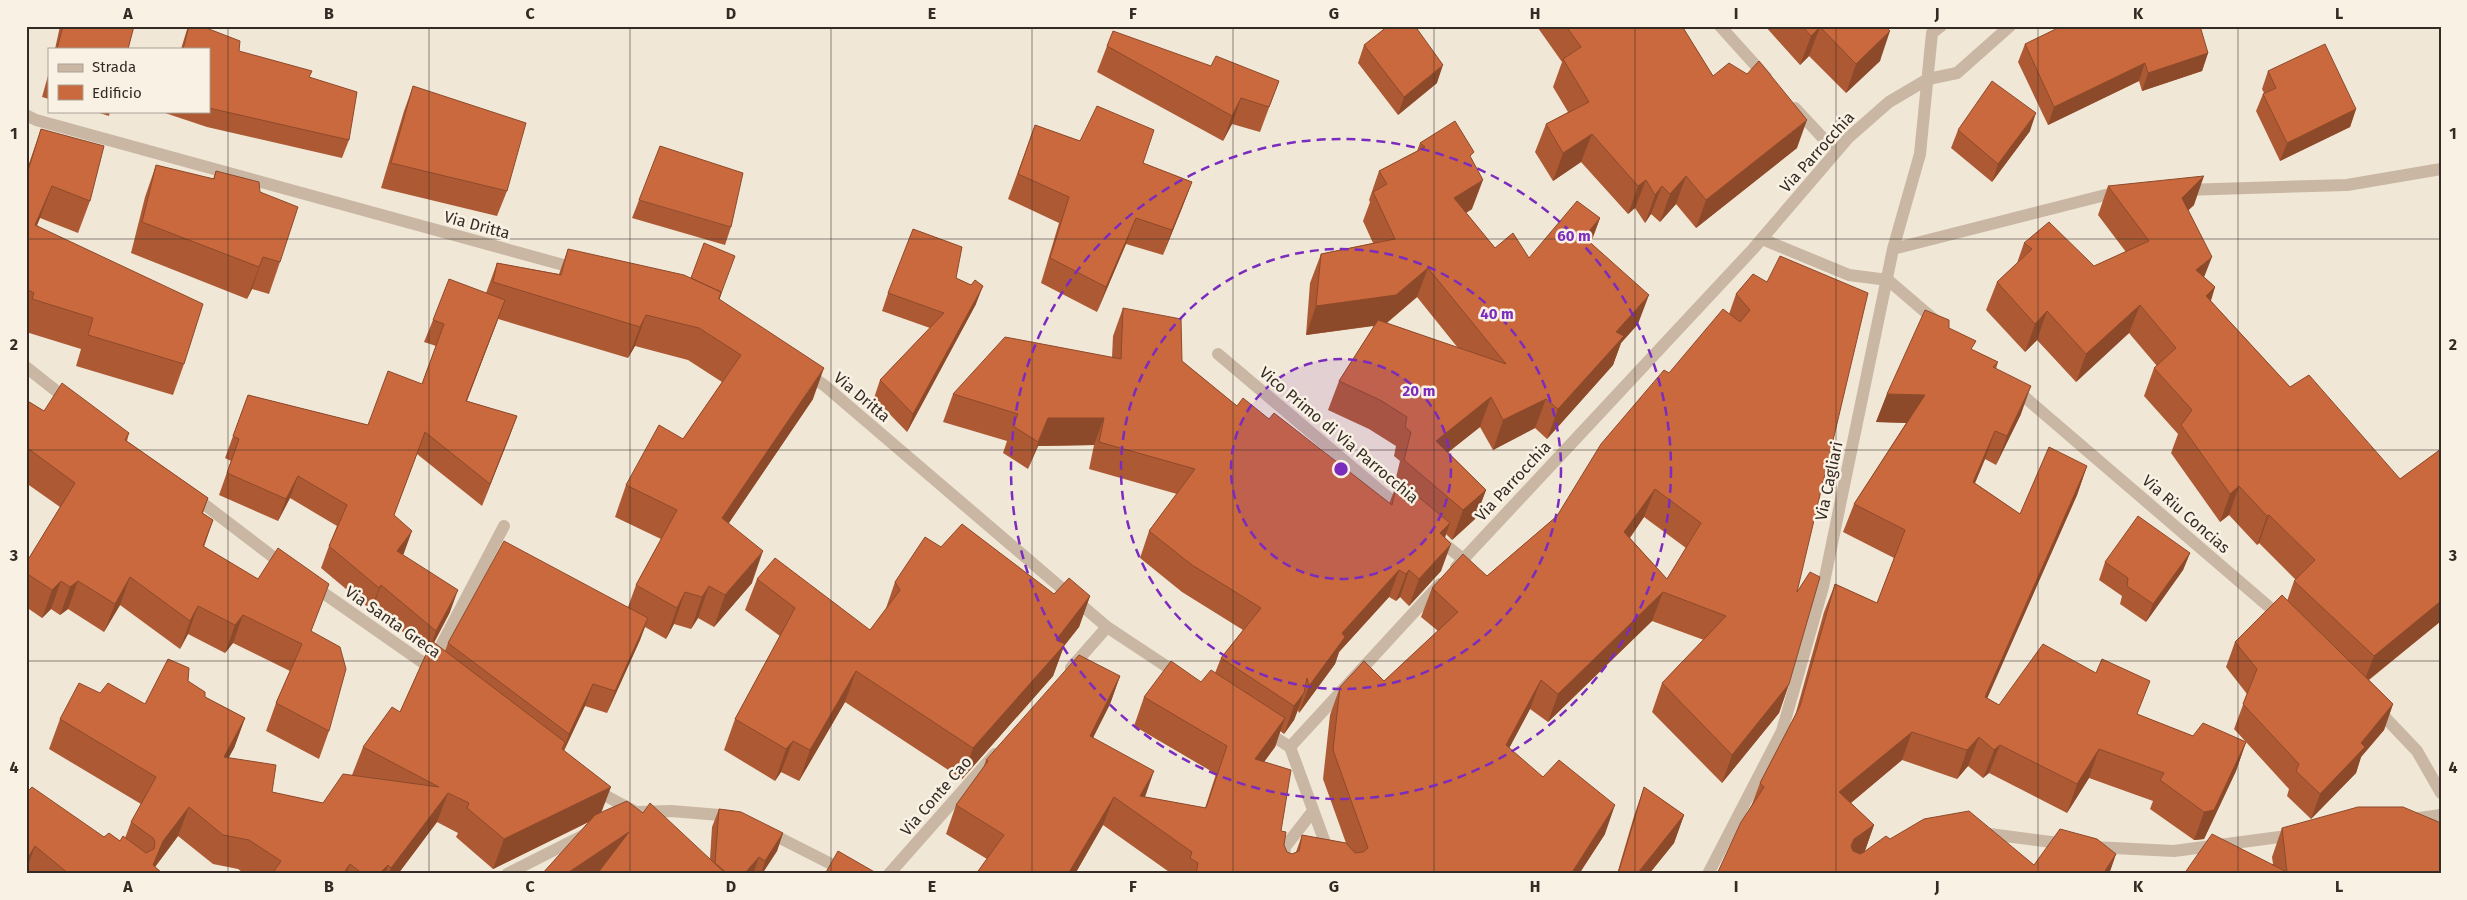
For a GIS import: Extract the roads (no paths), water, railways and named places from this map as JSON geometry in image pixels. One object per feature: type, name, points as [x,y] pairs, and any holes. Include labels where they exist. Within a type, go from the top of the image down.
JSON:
[{"type":"street","points":[[1720,26],[1836,152]]},
{"type":"street","points":[[1928,79],[1932,33],[1941,26]]},
{"type":"street","name":"Via Parrocchia","points":[[1290,747],[1762,238],[1848,138],[1889,102],[1928,79],[1957,73],[2010,26]]},
{"type":"street","name":"Via Cagliari","points":[[1708,874],[1782,730],[1823,587],[1893,249],[1920,154],[1928,79]]},
{"type":"street","name":"Via Dritta","points":[[26,115],[36,120],[592,273]]},
{"type":"street","points":[[2167,190],[2347,185],[2441,170]]},
{"type":"street","points":[[1893,249],[2118,192],[2138,191]]},
{"type":"street","points":[[1762,238],[1849,275],[1888,280],[1946,329]]},
{"type":"street","name":"Vico Primo di Via Parrocchia","points":[[1218,354],[1411,516]]},
{"type":"street","name":"Via Dritta","points":[[793,364],[832,392],[1107,627],[1189,680]]},
{"type":"street","points":[[26,367],[81,409]]},
{"type":"street","name":"Via Riu Concias","points":[[2006,381],[2292,628]]},
{"type":"street","name":"Via Santa Greca","points":[[182,488],[267,554],[445,679]]},
{"type":"street","points":[[430,668],[504,526]]},
{"type":"street","points":[[1426,528],[1463,559]]},
{"type":"street","points":[[1060,681],[1107,627]]},
{"type":"street","points":[[2370,702],[2417,751],[2440,791]]},
{"type":"street","points":[[1254,723],[1290,747],[1327,848],[1348,874]]},
{"type":"street","name":"Via Conte Cao","points":[[889,874],[1001,747]]},
{"type":"street","points":[[583,783],[636,812]]},
{"type":"street","points":[[1282,874],[1285,847],[1313,811]]},
{"type":"street","points":[[620,818],[636,812],[690,812],[738,816],[851,874]]},
{"type":"street","points":[[2401,821],[2441,816]]},
{"type":"street","points":[[507,874],[598,828]]},
{"type":"street","points":[[1965,831],[2107,849],[2174,851],[2312,833]]}]
